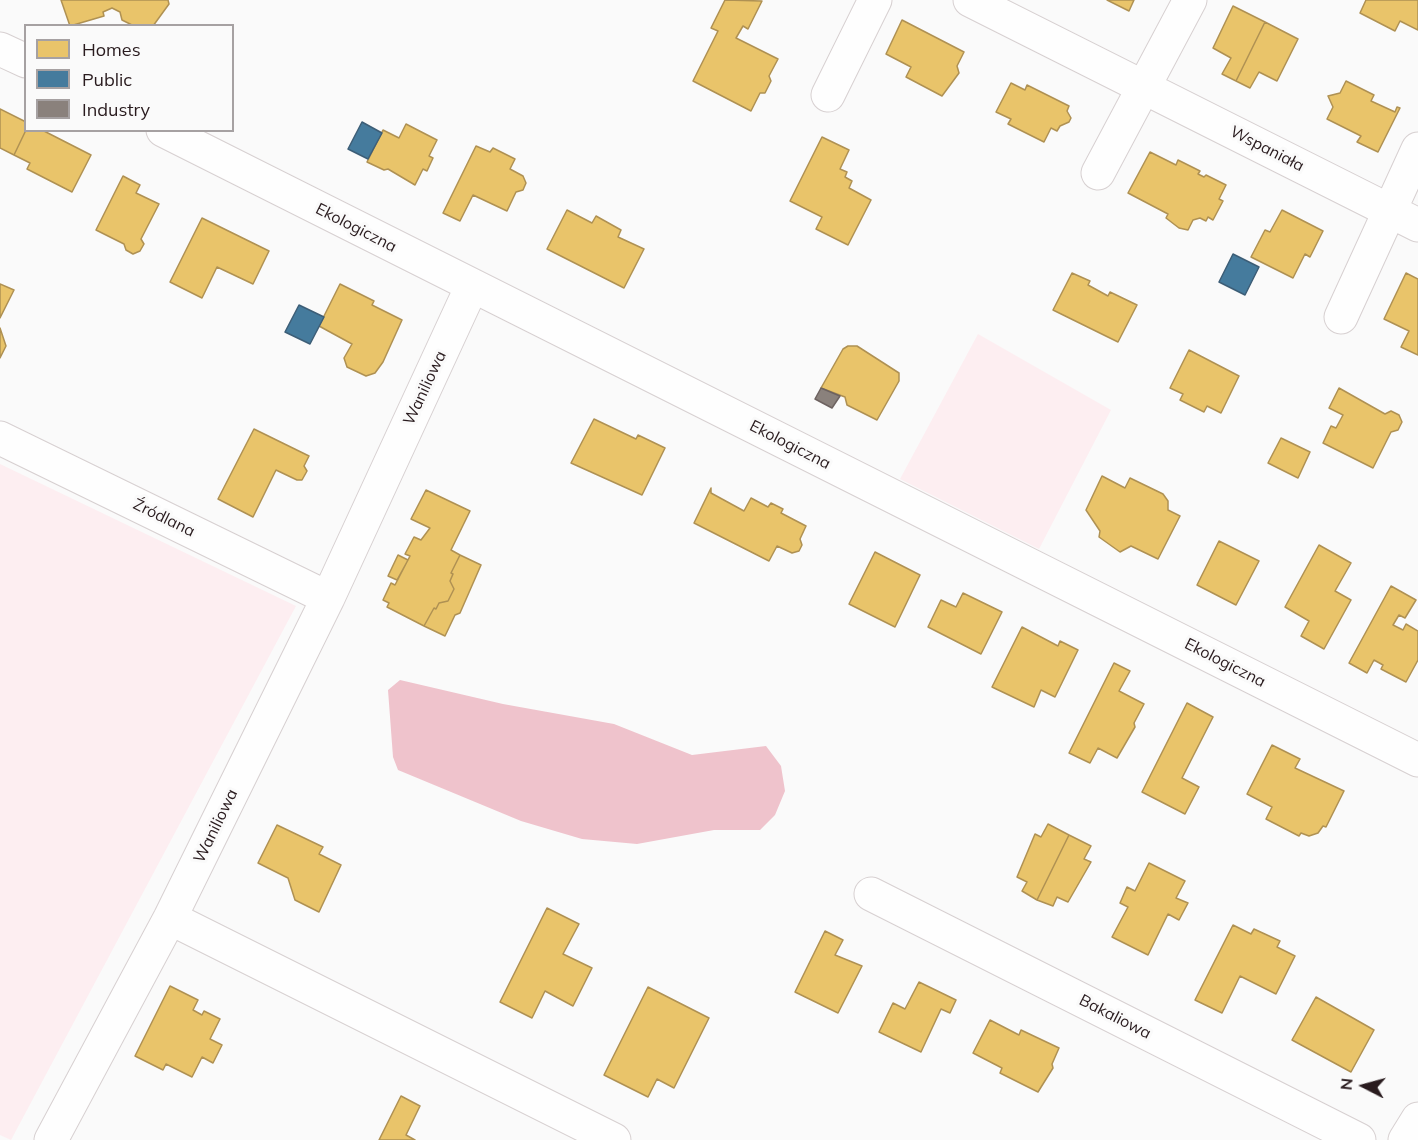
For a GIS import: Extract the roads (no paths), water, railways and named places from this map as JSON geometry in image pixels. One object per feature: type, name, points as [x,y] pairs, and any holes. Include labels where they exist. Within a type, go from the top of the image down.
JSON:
[{"type":"street","points":[[828,94],[875,0]]},
{"type":"street","name":"Wspaniała","points":[[970,0],[1404,218]]},
{"type":"street","points":[[1098,173],[1190,0]]},
{"type":"street","points":[[0,49],[24,60]]},
{"type":"street","name":"Ekologiczna","points":[[167,132],[1418,760]]},
{"type":"street","points":[[1341,317],[1404,218],[1418,149]]},
{"type":"street","name":"Waniliowa","points":[[51,1140],[171,918],[328,598],[472,286]]},
{"type":"street","name":"Źródlana","points":[[0,438],[328,598]]},
{"type":"street","name":"Bakaliowa","points":[[871,894],[1359,1140]]},
{"type":"street","points":[[171,918],[614,1140]]},
{"type":"street","points":[[1406,1140],[1418,1119]]}]
